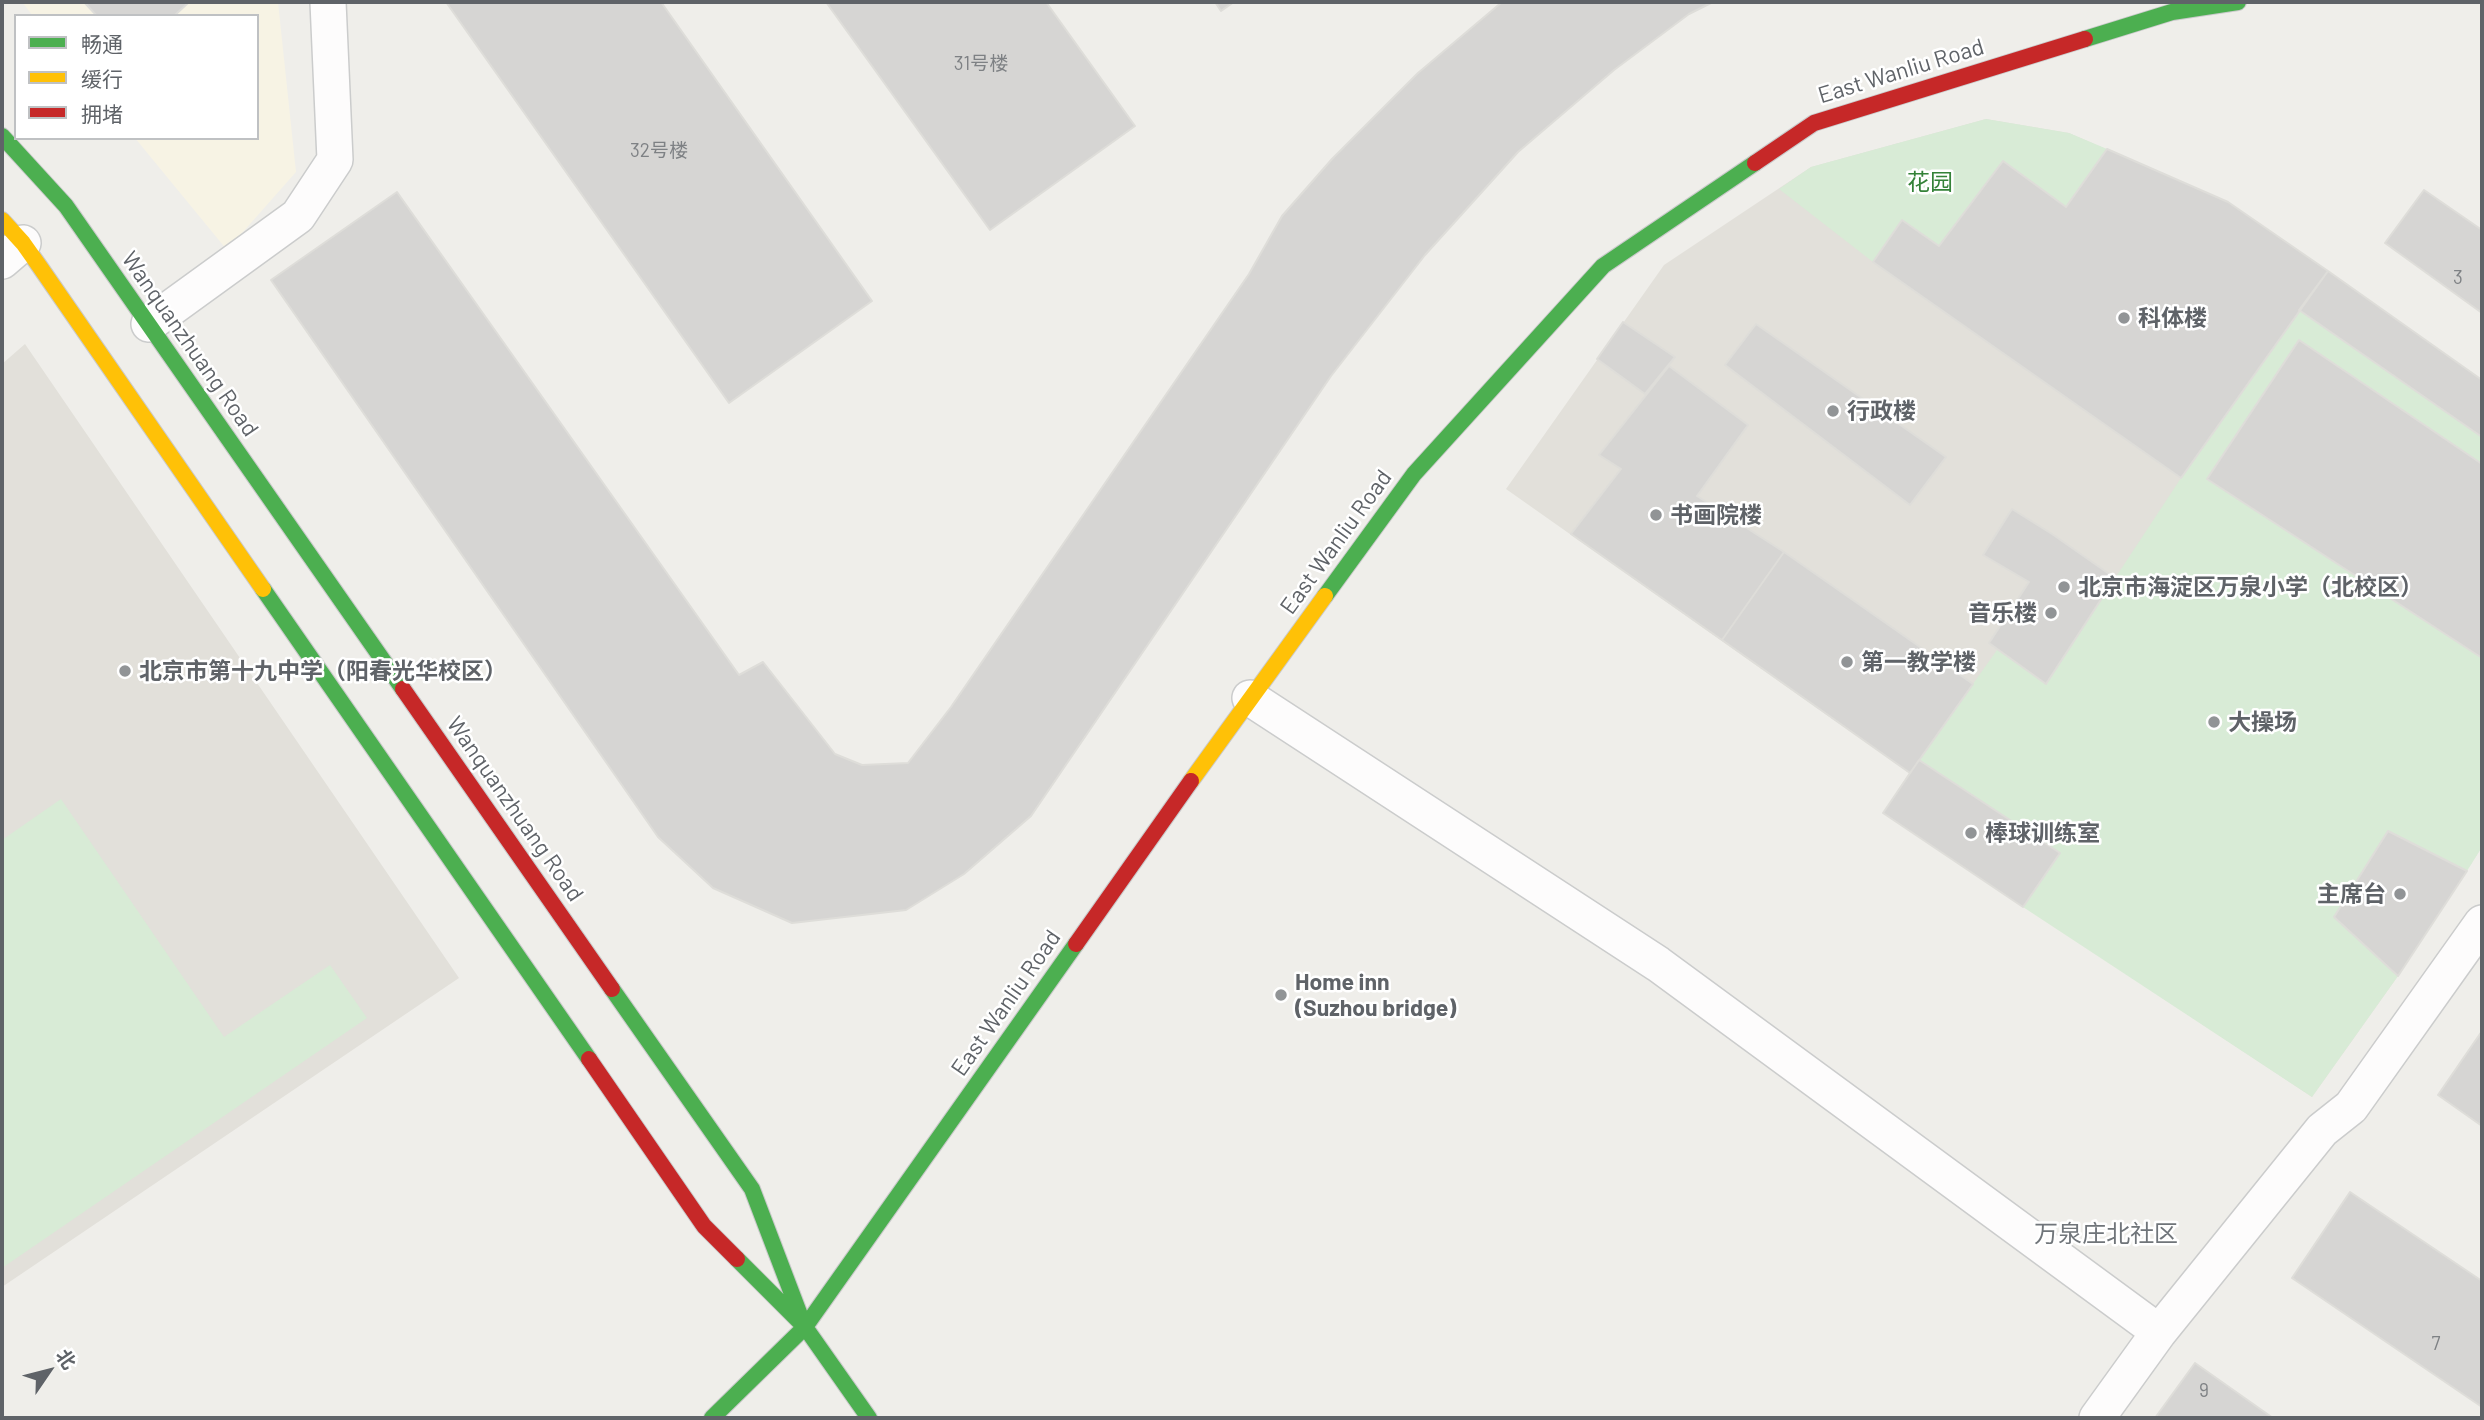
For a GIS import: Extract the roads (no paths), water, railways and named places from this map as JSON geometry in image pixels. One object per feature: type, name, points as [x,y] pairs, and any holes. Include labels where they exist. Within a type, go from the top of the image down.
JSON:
[{"type":"street","points":[[149,324],[298,216],[335,160],[328,2]]},
{"type":"street","name":"East Wanliu Road","points":[[712,1418],[805,1327],[1250,698],[1414,474],[1603,265],[1814,123],[2174,7],[2238,2]]},
{"type":"street","name":"Wanquanzhuang Road","points":[[2,136],[66,206],[752,1189],[805,1327]]},
{"type":"street","name":"Wanquanzhuang Road","points":[[9,241],[704,1226],[805,1327],[869,1418]]},
{"type":"street","points":[[1250,698],[1658,964],[2159,1332]]},
{"type":"street","points":[[2097,1418],[2159,1332],[2322,1130],[2351,1107],[2482,923]]},
{"type":"place","name":"科体楼","points":[[2124,318]]},
{"type":"place","name":"行政楼","points":[[1833,411]]},
{"type":"place","name":"书画院楼","points":[[1656,515]]},
{"type":"place","name":"北京市海淀区万泉小学（北校区）","points":[[2064,587]]},
{"type":"place","name":"音乐楼","points":[[2051,613]]},
{"type":"place","name":"第一教学楼","points":[[1847,662]]},
{"type":"place","name":"北京市第十九中学（阳春光华校区）","points":[[125,671]]},
{"type":"place","name":"大操场","points":[[2214,722]]},
{"type":"place","name":"棒球训练室","points":[[1971,833]]},
{"type":"place","name":"主席台","points":[[2400,894]]},
{"type":"place","name":"Home inn (Suzhou bridge)","points":[[1281,995]]},
{"type":"district","name":"万泉庄北社区","points":[[2106,1234]]},
{"type":"park label","name":"花园","points":[[1930,182]]}]
